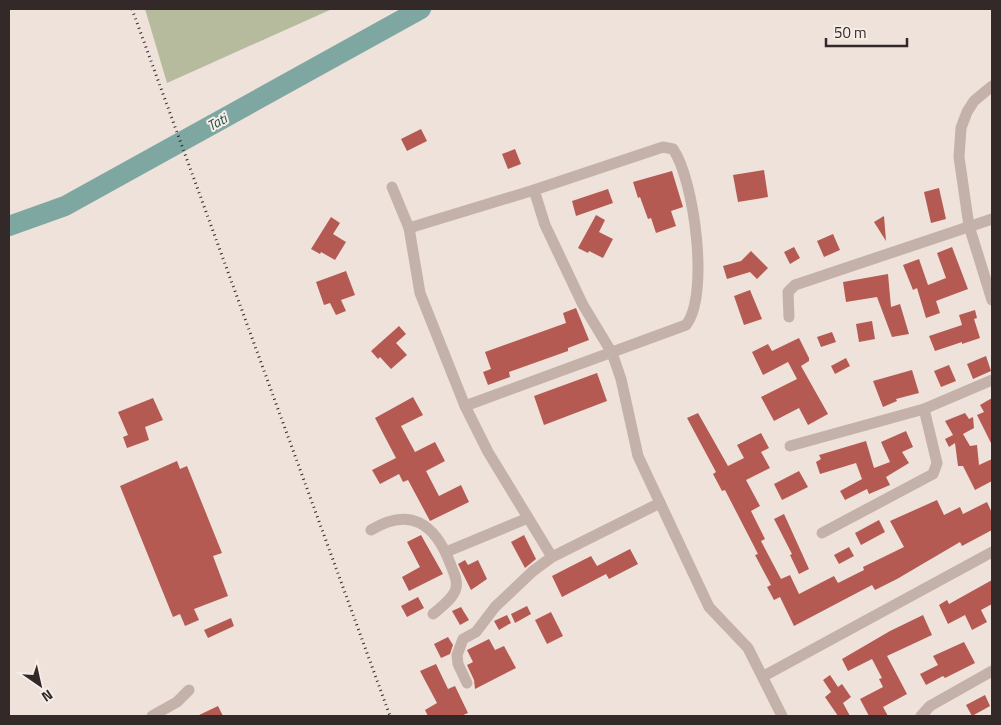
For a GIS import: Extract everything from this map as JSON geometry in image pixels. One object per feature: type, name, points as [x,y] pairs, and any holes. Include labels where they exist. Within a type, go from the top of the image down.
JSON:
[{"type":"street","points":[[992,86],[974,101],[961,128],[959,157],[969,226],[992,300]]},
{"type":"street","points":[[409,228],[534,190],[663,147],[673,149],[681,160],[697,233],[698,270],[691,319],[680,329],[464,406]]},
{"type":"street","points":[[392,187],[409,228],[420,293],[464,406],[488,452],[552,557]]},
{"type":"street","points":[[534,190],[545,224],[583,304],[612,353],[621,379],[638,456],[709,607],[748,648],[764,676],[782,716]]},
{"type":"street","points":[[789,317],[788,292],[795,285],[992,219]]},
{"type":"street","points":[[790,446],[924,409],[992,380]]},
{"type":"street","points":[[822,533],[933,474],[937,463],[924,409]]},
{"type":"street","points":[[467,683],[458,664],[457,655],[463,639],[476,632],[495,608],[552,557],[660,503]]},
{"type":"street","points":[[446,552],[528,518]]},
{"type":"street","points":[[371,530],[384,522],[410,519],[427,525],[446,552],[456,578],[457,586],[454,594],[433,614]]},
{"type":"street","points":[[764,676],[992,552]]},
{"type":"street","points":[[921,716],[930,706],[992,671]]},
{"type":"street","points":[[152,716],[177,702],[188,690]]},
{"type":"green space","points":[[145,9],[332,9],[167,83]]},
{"type":"building","points":[[421,129],[427,141],[407,151],[401,139]]},
{"type":"building","points":[[515,149],[521,164],[508,169],[502,154]]},
{"type":"building","points":[[764,170],[768,197],[738,202],[733,175]]},
{"type":"building","points":[[672,171],[683,207],[671,211],[676,226],[656,233],[651,218],[648,219],[640,197],[638,198],[633,182]]},
{"type":"building","points":[[939,188],[946,219],[931,223],[924,192]]},
{"type":"building","points":[[608,189],[613,203],[576,216],[572,201]]},
{"type":"building","points":[[596,215],[605,220],[599,232],[613,239],[603,258],[578,248]]},
{"type":"building","points":[[884,216],[886,241],[874,222]]},
{"type":"building","points":[[331,217],[340,223],[333,234],[346,242],[335,260],[311,249]]},
{"type":"building","points":[[833,234],[840,250],[824,257],[817,241]]},
{"type":"building","points":[[794,247],[800,258],[790,264],[784,252]]},
{"type":"building","points":[[952,247],[968,289],[936,301],[940,313],[926,318],[917,288],[913,290],[903,265],[919,259],[928,285],[946,278],[937,253]]},
{"type":"building","points":[[751,251],[768,268],[757,279],[750,272],[727,279],[723,266],[741,261]]},
{"type":"building","points":[[346,271],[355,295],[341,300],[346,311],[336,315],[330,303],[324,305],[316,282]]},
{"type":"building","points":[[888,274],[891,307],[900,304],[909,334],[892,337],[877,297],[846,302],[843,282]]},
{"type":"building","points":[[750,290],[762,319],[744,325],[734,296]]},
{"type":"building","points":[[576,308],[589,340],[568,348],[568,351],[509,372],[510,377],[488,385],[483,372],[491,369],[485,352],[566,323],[563,313]]},
{"type":"building","points":[[975,310],[977,318],[974,319],[980,338],[935,351],[929,336],[962,325],[959,315]]},
{"type":"building","points":[[872,321],[875,339],[859,342],[856,324]]},
{"type":"building","points":[[399,326],[406,334],[396,343],[407,355],[391,369],[380,357],[378,359],[371,351]]},
{"type":"building","points":[[832,332],[836,342],[821,347],[817,337]]},
{"type":"building","points":[[799,338],[809,358],[809,361],[801,366],[828,414],[808,425],[799,408],[774,421],[761,397],[797,379],[788,362],[763,375],[752,352],[768,344],[772,351]]},
{"type":"building","points":[[986,356],[991,371],[973,379],[967,364]]},
{"type":"building","points":[[846,358],[850,366],[835,374],[831,366]]},
{"type":"building","points":[[949,365],[956,381],[941,387],[934,371]]},
{"type":"building","points":[[912,370],[919,393],[896,399],[897,401],[883,407],[873,381]]},
{"type":"building","points":[[597,373],[607,401],[544,425],[534,396]]},
{"type":"building","points":[[413,397],[423,415],[401,426],[415,452],[435,442],[445,461],[426,471],[439,496],[461,485],[469,502],[430,521],[408,480],[403,482],[399,474],[380,484],[372,470],[396,458],[375,418]]},
{"type":"building","points":[[153,398],[163,420],[145,427],[149,440],[127,448],[123,437],[128,435],[118,412]]},
{"type":"building","points":[[992,398],[992,445],[977,415],[984,412],[980,405]]},
{"type":"building","points":[[698,413],[728,466],[744,458],[737,445],[761,433],[769,448],[761,452],[770,468],[746,480],[760,506],[751,511],[765,539],[761,541],[781,579],[790,575],[799,594],[834,576],[838,583],[864,570],[863,567],[904,547],[890,521],[937,500],[944,515],[960,507],[963,514],[987,502],[992,513],[992,530],[962,546],[960,542],[897,579],[875,590],[872,585],[794,626],[780,597],[774,600],[767,587],[771,585],[755,555],[758,554],[725,490],[722,491],[713,474],[716,472],[687,418]]},
{"type":"building","points":[[965,413],[969,419],[973,417],[974,428],[963,434],[970,446],[977,445],[979,465],[992,459],[992,481],[975,490],[963,466],[958,466],[955,443],[949,447],[945,439],[953,435],[945,421]]},
{"type":"building","points":[[906,431],[913,447],[902,452],[909,463],[886,477],[890,485],[869,494],[867,489],[845,500],[840,491],[862,479],[856,463],[820,474],[816,462],[821,459],[819,455],[866,441],[874,468],[890,462],[881,442]]},
{"type":"building","points":[[177,461],[180,469],[187,466],[222,553],[213,556],[228,596],[194,609],[199,620],[185,626],[180,614],[173,617],[120,486]]},
{"type":"building","points":[[799,471],[808,487],[782,500],[774,484]]},
{"type":"building","points":[[784,514],[809,569],[799,574],[790,555],[792,554],[774,519]]},
{"type":"building","points":[[879,520],[885,532],[861,545],[855,533]]},
{"type":"building","points":[[421,535],[443,574],[409,591],[402,577],[420,567],[407,542]]},
{"type":"building","points":[[524,535],[536,559],[525,568],[511,542]]},
{"type":"building","points":[[849,547],[854,556],[839,564],[834,555]]},
{"type":"building","points":[[630,549],[638,564],[609,579],[606,574],[562,597],[552,576],[591,556],[597,566]]},
{"type":"building","points":[[465,560],[468,565],[478,560],[487,579],[471,590],[458,564]]},
{"type":"building","points":[[992,580],[992,604],[981,610],[987,622],[972,630],[965,615],[948,624],[939,605],[947,600],[949,604]]},
{"type":"building","points":[[418,597],[424,608],[407,617],[401,606]]},
{"type":"building","points":[[527,606],[531,614],[515,623],[511,614]]},
{"type":"building","points":[[461,607],[469,620],[460,625],[452,611]]},
{"type":"building","points":[[551,612],[563,636],[547,644],[535,620]]},
{"type":"building","points":[[507,615],[511,623],[499,630],[494,621]]},
{"type":"building","points":[[923,615],[932,635],[887,656],[907,694],[883,707],[888,716],[869,716],[860,699],[883,687],[879,679],[882,678],[872,659],[848,671],[842,659],[890,631]]},
{"type":"building","points":[[231,618],[234,626],[208,638],[204,630]]},
{"type":"building","points":[[448,637],[453,645],[450,654],[441,658],[434,644]]},
{"type":"building","points":[[489,639],[495,650],[504,646],[516,668],[475,689],[474,680],[467,665],[473,662],[467,650]]},
{"type":"building","points":[[964,642],[975,663],[926,685],[920,674],[938,665],[933,656]]},
{"type":"building","points":[[436,664],[448,689],[455,686],[468,713],[461,716],[428,716],[425,710],[437,703],[420,671]]},
{"type":"building","points":[[830,675],[838,687],[842,684],[851,697],[843,703],[850,716],[838,716],[825,697],[831,692],[823,680]]},
{"type":"building","points":[[985,695],[990,706],[972,716],[966,705]]},
{"type":"building","points":[[218,706],[223,716],[197,716]]},
{"type":"waterway","name":"Tati","points":[[9,226],[65,206],[421,9]]},
{"type":"railway","points":[[132,9],[390,716]]}]
